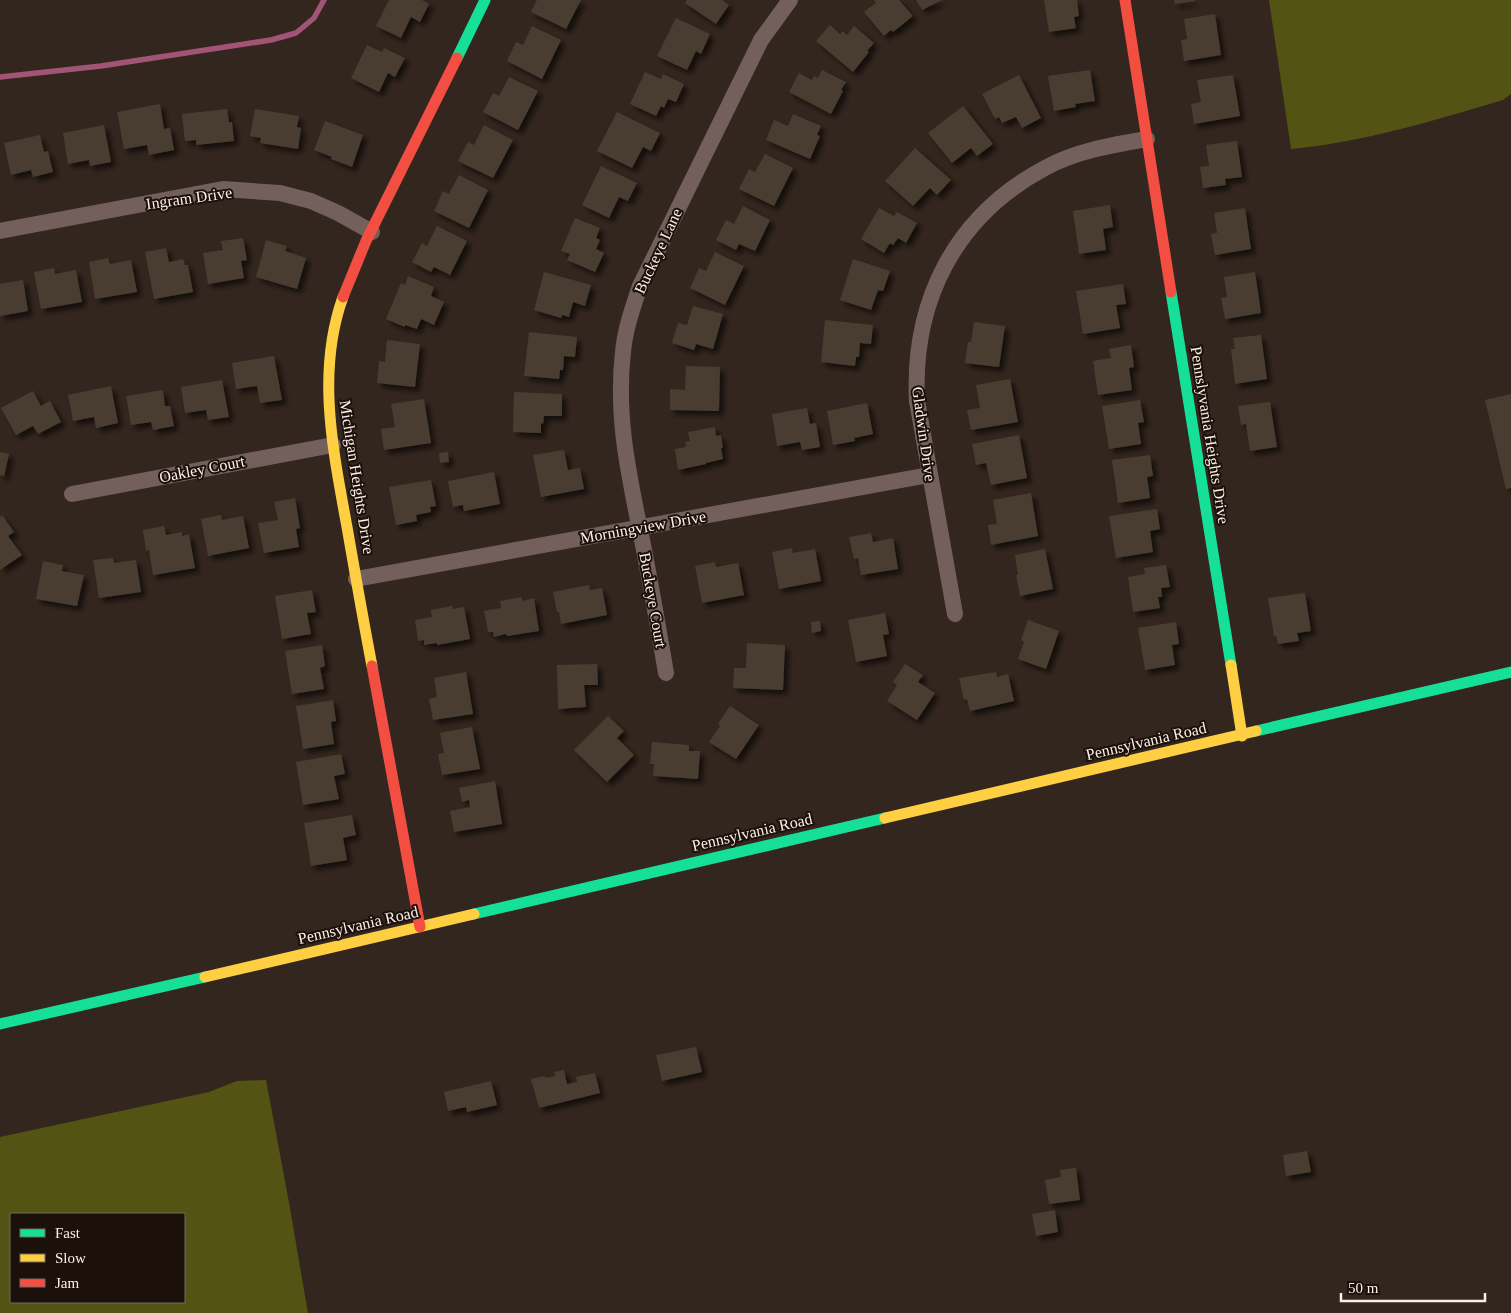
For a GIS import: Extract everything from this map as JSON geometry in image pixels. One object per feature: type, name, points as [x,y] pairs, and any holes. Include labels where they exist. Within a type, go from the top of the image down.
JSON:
[{"type":"street","name":"Michigan Heights Drive","points":[[420,927],[333,445],[328,402],[328,374],[331,343],[342,298],[353,268],[485,0]]},
{"type":"street","name":"Buckeye Lane","points":[[639,528],[628,473],[621,414],[623,350],[629,320],[640,286],[761,40],[790,0]]},
{"type":"street","name":"Pennslyvania Heights Drive","points":[[1125,0],[1242,736]]},
{"type":"street","name":"Gladwin Drive","points":[[955,614],[916,401],[919,339],[934,286],[950,254],[968,230],[991,206],[1015,186],[1045,168],[1067,158],[1096,148],[1147,139]]},
{"type":"street","name":"Ingram Drive","points":[[0,230],[223,189],[280,193],[311,201],[338,213],[372,232]]},
{"type":"street","name":"Oakley Court","points":[[72,494],[333,445]]},
{"type":"street","name":"Morningview Drive","points":[[356,579],[929,475]]},
{"type":"street","name":"Buckeye Court","points":[[639,528],[666,673]]},
{"type":"street","name":"Pennsylvania Road","points":[[0,1024],[1511,672]]},
{"type":"shaded area","points":[[1269,0],[1511,0],[1511,94],[1503,100],[1398,130],[1318,146],[1291,149]]},
{"type":"shaded area","points":[[266,1080],[308,1313],[0,1313],[0,1137],[209,1092],[237,1081]]},
{"type":"building","points":[[389,0],[422,0],[429,4],[420,22],[411,17],[401,38],[376,26]]},
{"type":"building","points":[[537,0],[581,0],[566,29],[531,12]]},
{"type":"building","points":[[687,0],[722,0],[729,5],[716,24],[685,3]]},
{"type":"building","points":[[874,0],[899,0],[913,16],[893,32],[891,30],[884,36],[864,12],[876,3]]},
{"type":"building","points":[[916,0],[942,0],[922,10]]},
{"type":"building","points":[[1044,0],[1077,0],[1079,16],[1074,17],[1076,28],[1049,32]]},
{"type":"building","points":[[1174,0],[1195,0],[1195,1],[1175,4]]},
{"type":"building","points":[[1215,14],[1221,55],[1184,61],[1181,40],[1187,39],[1184,19]]},
{"type":"building","points":[[676,18],[710,34],[701,54],[696,51],[687,70],[657,56]]},
{"type":"building","points":[[830,25],[840,34],[843,31],[847,35],[854,26],[874,43],[853,72],[816,41]]},
{"type":"building","points":[[532,26],[561,40],[542,79],[507,61],[516,42],[523,45]]},
{"type":"building","points":[[367,45],[382,52],[384,48],[405,58],[395,77],[388,73],[379,92],[351,78]]},
{"type":"building","points":[[822,70],[846,82],[831,114],[789,92],[799,73],[812,80],[814,76],[818,78]]},
{"type":"building","points":[[1090,70],[1095,101],[1075,104],[1076,107],[1054,111],[1048,76]]},
{"type":"building","points":[[645,72],[661,79],[663,74],[684,84],[676,102],[668,99],[664,108],[661,106],[656,116],[630,104]]},
{"type":"building","points":[[1019,75],[1041,118],[1022,128],[1016,117],[1002,123],[999,117],[995,119],[982,94]]},
{"type":"building","points":[[1233,75],[1240,116],[1194,124],[1191,104],[1201,102],[1197,80]]},
{"type":"building","points":[[509,77],[538,91],[518,130],[483,112],[493,93],[499,96]]},
{"type":"building","points":[[160,104],[164,129],[170,128],[174,150],[149,155],[147,145],[124,149],[117,112]]},
{"type":"building","points":[[963,106],[993,144],[977,156],[971,148],[952,163],[928,133]]},
{"type":"building","points":[[227,109],[229,122],[232,122],[234,141],[196,145],[196,140],[185,141],[182,114]]},
{"type":"building","points":[[255,109],[299,116],[297,127],[301,128],[298,149],[260,143],[261,138],[250,136]]},
{"type":"building","points":[[617,112],[660,133],[651,151],[643,147],[632,168],[597,151]]},
{"type":"building","points":[[793,114],[821,126],[817,135],[820,136],[810,159],[766,140],[774,120],[788,126]]},
{"type":"building","points":[[325,121],[363,135],[352,167],[314,150]]},
{"type":"building","points":[[104,125],[111,162],[90,166],[89,160],[68,164],[63,133]]},
{"type":"building","points":[[484,125],[513,140],[493,178],[458,161],[468,142],[474,145]]},
{"type":"building","points":[[40,135],[44,152],[48,151],[53,172],[33,177],[31,170],[11,175],[4,143]]},
{"type":"building","points":[[1237,141],[1242,177],[1225,179],[1226,185],[1203,188],[1200,167],[1209,166],[1206,145]]},
{"type":"building","points":[[915,148],[951,180],[937,195],[930,188],[913,206],[885,181]]},
{"type":"building","points":[[765,154],[793,168],[774,206],[739,189],[749,169],[755,172]]},
{"type":"building","points":[[601,166],[637,183],[628,201],[619,197],[609,218],[582,205]]},
{"type":"building","points":[[459,175],[488,190],[469,228],[434,211],[443,191],[449,194]]},
{"type":"building","points":[[1110,205],[1113,227],[1103,229],[1106,250],[1079,254],[1073,211]]},
{"type":"building","points":[[743,206],[770,220],[755,251],[739,244],[736,250],[716,240],[726,220],[734,224]]},
{"type":"building","points":[[879,208],[894,216],[897,212],[917,223],[906,243],[898,238],[893,245],[890,243],[884,253],[861,239]]},
{"type":"building","points":[[1245,208],[1251,249],[1215,255],[1211,234],[1217,233],[1214,213]]},
{"type":"building","points":[[575,218],[600,228],[596,238],[600,240],[596,249],[604,253],[595,272],[567,260],[570,254],[561,251]]},
{"type":"building","points":[[437,226],[467,241],[450,275],[434,267],[431,272],[412,262],[422,243],[427,246]]},
{"type":"building","points":[[243,238],[247,260],[241,261],[244,278],[208,284],[203,253],[223,250],[221,241]]},
{"type":"building","points":[[266,240],[287,246],[285,251],[306,258],[297,289],[256,277]]},
{"type":"building","points":[[166,248],[169,262],[183,259],[185,265],[188,265],[193,292],[154,299],[145,252]]},
{"type":"building","points":[[715,252],[744,266],[725,305],[690,288],[699,268],[706,271]]},
{"type":"building","points":[[108,258],[110,264],[131,260],[137,292],[95,299],[89,262]]},
{"type":"building","points":[[853,259],[890,271],[883,291],[878,290],[871,310],[840,300]]},
{"type":"building","points":[[54,268],[55,274],[76,270],[82,302],[41,309],[34,272]]},
{"type":"building","points":[[544,272],[591,285],[585,306],[573,302],[569,317],[562,315],[561,318],[534,310]]},
{"type":"building","points":[[1255,272],[1261,313],[1225,319],[1221,298],[1227,297],[1224,277]]},
{"type":"building","points":[[408,276],[434,287],[431,296],[444,302],[434,325],[421,319],[417,329],[405,325],[405,327],[386,319],[401,283],[405,285]]},
{"type":"building","points":[[23,280],[28,311],[0,316],[0,284]]},
{"type":"building","points":[[1123,284],[1126,304],[1116,305],[1120,328],[1083,334],[1076,291]]},
{"type":"building","points":[[693,306],[723,314],[713,349],[696,344],[694,350],[672,343],[678,323],[687,325]]},
{"type":"building","points":[[825,320],[873,325],[871,344],[860,343],[859,357],[856,357],[855,366],[821,362]]},
{"type":"building","points":[[974,322],[1005,326],[999,367],[965,363],[968,342],[971,342]]},
{"type":"building","points":[[529,332],[577,337],[575,357],[564,356],[563,370],[560,370],[559,379],[524,376]]},
{"type":"building","points":[[1261,335],[1267,379],[1235,384],[1231,349],[1235,349],[1233,338]]},
{"type":"building","points":[[387,340],[420,344],[415,387],[377,383],[379,361],[385,362]]},
{"type":"building","points":[[1131,345],[1134,367],[1129,368],[1132,390],[1098,395],[1093,361],[1111,358],[1109,349]]},
{"type":"building","points":[[274,356],[282,400],[260,403],[257,386],[236,389],[232,363]]},
{"type":"building","points":[[686,366],[720,367],[719,411],[670,410],[670,389],[685,390]]},
{"type":"building","points":[[1010,379],[1018,422],[971,430],[967,410],[980,408],[976,385]]},
{"type":"building","points":[[222,380],[229,417],[208,420],[206,410],[185,413],[181,387]]},
{"type":"building","points":[[111,386],[118,423],[96,428],[94,417],[73,421],[68,395]]},
{"type":"building","points":[[163,390],[165,406],[170,406],[174,426],[153,430],[151,422],[131,425],[126,396]]},
{"type":"building","points":[[33,391],[41,406],[50,401],[61,422],[38,434],[33,426],[16,435],[1,408]]},
{"type":"building","points":[[514,392],[562,394],[562,416],[544,416],[543,424],[541,423],[541,433],[513,432]]},
{"type":"building","points":[[1511,394],[1511,488],[1506,489],[1485,400]]},
{"type":"building","points":[[424,399],[431,443],[384,450],[381,429],[395,427],[391,404]]},
{"type":"building","points":[[1140,400],[1144,422],[1138,423],[1141,444],[1109,449],[1102,406]]},
{"type":"building","points":[[1270,402],[1277,447],[1250,451],[1246,424],[1241,425],[1238,406]]},
{"type":"building","points":[[867,403],[873,434],[854,438],[855,441],[833,445],[827,411]]},
{"type":"building","points":[[807,408],[810,424],[816,423],[820,447],[802,450],[800,442],[777,446],[772,414]]},
{"type":"building","points":[[715,427],[716,436],[721,435],[723,459],[678,470],[675,449],[686,447],[685,442],[690,441],[688,432]]},
{"type":"building","points":[[1019,435],[1027,478],[991,485],[986,463],[976,465],[972,444]]},
{"type":"building","points":[[564,450],[568,470],[580,468],[584,489],[541,497],[533,455]]},
{"type":"building","points":[[0,452],[9,454],[4,476],[0,475]]},
{"type":"building","points":[[448,452],[449,462],[440,463],[439,453]]},
{"type":"building","points":[[1150,455],[1153,476],[1147,477],[1150,498],[1118,503],[1112,460]]},
{"type":"building","points":[[494,472],[500,504],[464,511],[463,505],[453,507],[448,481]]},
{"type":"building","points":[[431,480],[436,506],[430,507],[431,512],[416,515],[417,521],[396,525],[389,487]]},
{"type":"building","points":[[1031,493],[1038,536],[991,545],[988,525],[997,524],[993,500]]},
{"type":"building","points":[[295,498],[300,528],[296,529],[299,547],[264,553],[258,523],[278,520],[274,502]]},
{"type":"building","points":[[1157,509],[1160,529],[1150,531],[1153,552],[1116,558],[1109,516]]},
{"type":"building","points":[[2,515],[14,532],[8,536],[22,555],[0,570],[0,517]]},
{"type":"building","points":[[221,515],[222,520],[243,516],[249,548],[208,556],[201,519]]},
{"type":"building","points":[[164,526],[166,535],[182,532],[182,536],[189,534],[195,568],[153,575],[149,550],[146,551],[143,530]]},
{"type":"building","points":[[871,533],[873,542],[893,538],[898,569],[861,575],[858,558],[854,559],[849,537]]},
{"type":"building","points":[[792,548],[793,553],[815,549],[821,581],[779,589],[772,552]]},
{"type":"building","points":[[1045,549],[1053,589],[1020,596],[1015,555]]},
{"type":"building","points":[[113,558],[114,563],[136,560],[141,592],[99,598],[93,560]]},
{"type":"building","points":[[43,561],[63,565],[62,571],[84,575],[77,606],[36,599]]},
{"type":"building","points":[[715,562],[716,567],[738,563],[744,595],[702,603],[695,566]]},
{"type":"building","points":[[1166,565],[1170,587],[1161,588],[1162,597],[1158,597],[1160,608],[1133,612],[1128,577],[1145,574],[1144,568]]},
{"type":"building","points":[[589,585],[590,590],[602,588],[607,615],[561,624],[553,592]]},
{"type":"building","points":[[312,590],[316,612],[307,613],[311,634],[282,639],[275,596]]},
{"type":"building","points":[[1305,593],[1311,631],[1297,633],[1299,641],[1278,644],[1276,636],[1274,636],[1268,598]]},
{"type":"building","points":[[522,597],[522,601],[534,598],[539,631],[494,637],[493,632],[488,632],[484,611],[501,608],[500,601]]},
{"type":"building","points":[[452,606],[453,609],[464,607],[470,639],[437,645],[437,643],[424,645],[424,640],[418,641],[415,620],[432,617],[431,610]]},
{"type":"building","points":[[885,613],[889,634],[883,635],[887,656],[856,662],[848,620]]},
{"type":"building","points":[[1028,620],[1059,631],[1046,669],[1018,659],[1024,642],[1021,640]]},
{"type":"building","points":[[820,621],[821,631],[812,633],[811,622]]},
{"type":"building","points":[[1176,622],[1179,644],[1172,645],[1175,665],[1145,670],[1138,628]]},
{"type":"building","points":[[747,643],[785,645],[783,690],[733,688],[734,668],[746,668]]},
{"type":"building","points":[[322,645],[325,666],[320,668],[324,689],[292,694],[285,651]]},
{"type":"building","points":[[597,664],[598,685],[584,685],[586,707],[558,709],[557,665]]},
{"type":"building","points":[[905,664],[923,675],[918,682],[935,693],[917,720],[887,701],[897,685],[893,682]]},
{"type":"building","points":[[466,672],[473,714],[433,720],[429,699],[437,697],[434,678]]},
{"type":"building","points":[[996,672],[997,677],[1008,674],[1014,701],[970,711],[967,699],[964,700],[959,678]]},
{"type":"building","points":[[333,700],[336,721],[331,722],[334,744],[303,749],[296,706]]},
{"type":"building","points":[[730,706],[759,725],[736,759],[709,742]]},
{"type":"building","points":[[608,716],[624,731],[617,738],[634,755],[607,782],[574,750]]},
{"type":"building","points":[[472,727],[480,769],[442,775],[438,754],[444,753],[440,733]]},
{"type":"building","points":[[652,742],[689,745],[689,751],[700,751],[698,779],[653,776],[654,764],[650,764]]},
{"type":"building","points":[[341,754],[345,774],[334,776],[339,799],[303,805],[296,762]]},
{"type":"building","points":[[495,781],[502,824],[454,832],[450,811],[470,807],[469,800],[462,802],[459,788]]},
{"type":"building","points":[[352,815],[356,835],[343,838],[347,860],[311,866],[304,823]]},
{"type":"building","points":[[696,1047],[702,1072],[662,1081],[656,1055]]},
{"type":"building","points":[[564,1070],[567,1084],[577,1082],[576,1077],[595,1073],[600,1093],[539,1108],[531,1079],[555,1076],[554,1072]]},
{"type":"building","points":[[491,1081],[497,1105],[467,1112],[466,1107],[448,1111],[444,1092]]},
{"type":"building","points":[[1307,1151],[1311,1172],[1286,1176],[1283,1155]]},
{"type":"building","points":[[1076,1168],[1080,1200],[1049,1204],[1045,1180],[1061,1177],[1060,1170]]},
{"type":"building","points":[[1055,1210],[1058,1232],[1036,1236],[1032,1214]]},
{"type":"waterway","points":[[0,77],[101,66],[271,40],[296,33],[314,18],[324,0]]},
{"type":"traffic: fast","points":[[457,58],[485,0]]},
{"type":"traffic: fast","points":[[1171,292],[1231,665]]},
{"type":"traffic: fast","points":[[1256,731],[1511,672]]},
{"type":"traffic: fast","points":[[474,914],[885,818]]},
{"type":"traffic: fast","points":[[0,1024],[205,977]]},
{"type":"traffic: slow","points":[[343,297],[335,325],[330,354],[329,382],[332,440],[372,666]]},
{"type":"traffic: slow","points":[[1231,665],[1242,736]]},
{"type":"traffic: slow","points":[[885,818],[1256,731]]},
{"type":"traffic: slow","points":[[205,977],[474,914]]},
{"type":"traffic: jam","points":[[1125,0],[1171,292]]},
{"type":"traffic: jam","points":[[343,297],[366,241],[457,58]]},
{"type":"traffic: jam","points":[[372,666],[420,927]]}]
